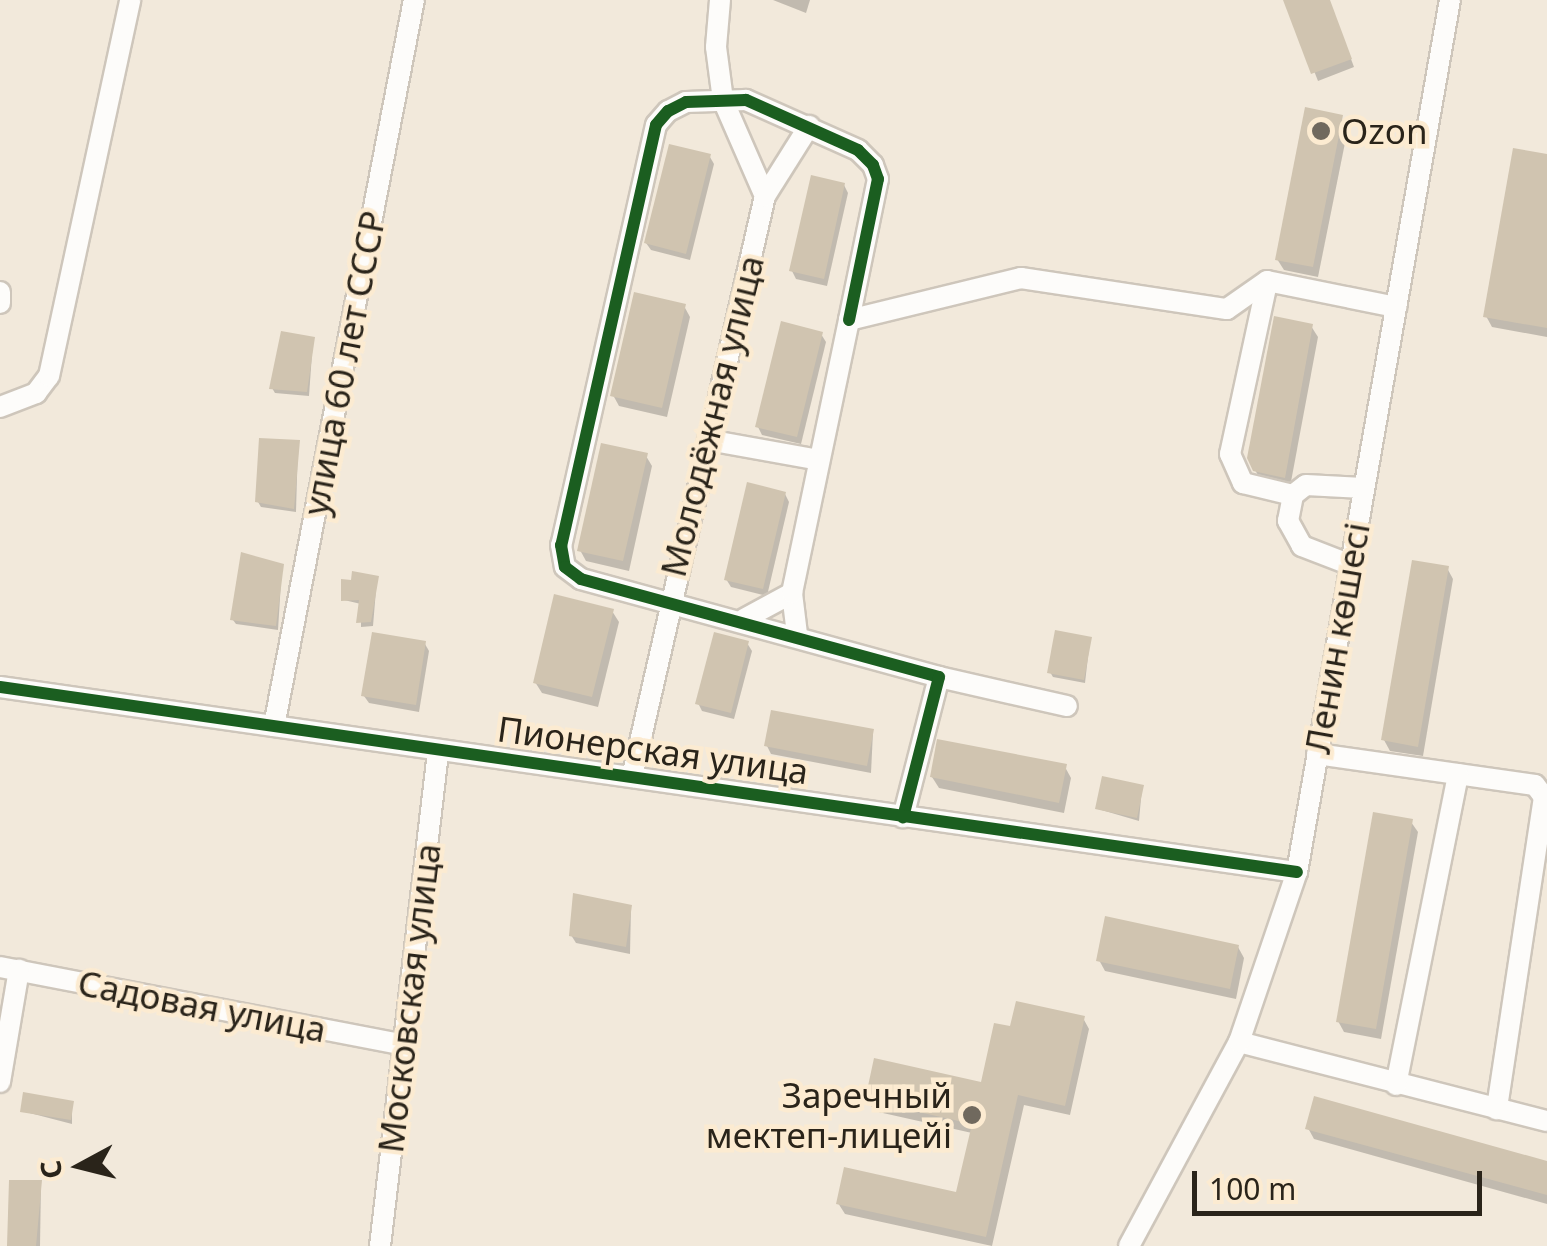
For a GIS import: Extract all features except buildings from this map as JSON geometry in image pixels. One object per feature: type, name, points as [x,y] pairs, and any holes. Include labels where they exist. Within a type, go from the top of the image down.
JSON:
[{"type":"street","points":[[0,406],[36,393],[48,376],[130,0]]},
{"type":"street","name":"улица 60 лет СССР","points":[[274,726],[414,0]]},
{"type":"street","points":[[720,0],[716,47],[722,100],[765,196]]},
{"type":"street","name":"Ленин көшесі","points":[[1129,1246],[1238,1042],[1297,872],[1450,0]]},
{"type":"street","points":[[797,634],[792,593],[878,179],[858,150],[760,104],[686,102],[656,125],[561,544],[565,567],[582,579],[667,604],[744,619],[939,677],[1067,706]]},
{"type":"street","name":"Молодёжная улица","points":[[632,777],[667,604],[765,196],[809,126]]},
{"type":"street","points":[[849,320],[1021,278],[1227,309],[1267,282],[1396,307]]},
{"type":"street","points":[[1267,282],[1230,454],[1244,482],[1293,495],[1314,482],[1364,488]]},
{"type":"street","points":[[708,440],[818,460]]},
{"type":"street","points":[[1293,495],[1288,521],[1294,538],[1351,564]]},
{"type":"street","points":[[744,619],[792,593]]},
{"type":"street","points":[[903,817],[939,677]]},
{"type":"street","name":"Пионерская улица","points":[[0,687],[1297,872]]},
{"type":"street","name":"Московская улица","points":[[380,1246],[438,750]]},
{"type":"street","points":[[1317,754],[1535,785],[1544,797],[1497,1109]]},
{"type":"street","points":[[1396,1085],[1458,774]]},
{"type":"street","points":[[0,1082],[9,968]]},
{"type":"street","name":"Садовая улица","points":[[9,968],[404,1045]]},
{"type":"street","points":[[1238,1042],[1547,1121]]},
{"type":"cycle path","points":[[849,320],[878,179],[873,165],[858,150],[746,100],[686,102],[668,111],[656,125],[561,545],[565,567],[581,579],[939,677],[903,817]]},
{"type":"cycle path","points":[[0,687],[1297,872]]},
{"type":"place","name":"Ozon","points":[[1321,131]]},
{"type":"place","name":"Заречный мектеп-лицейі","points":[[972,1115]]}]
